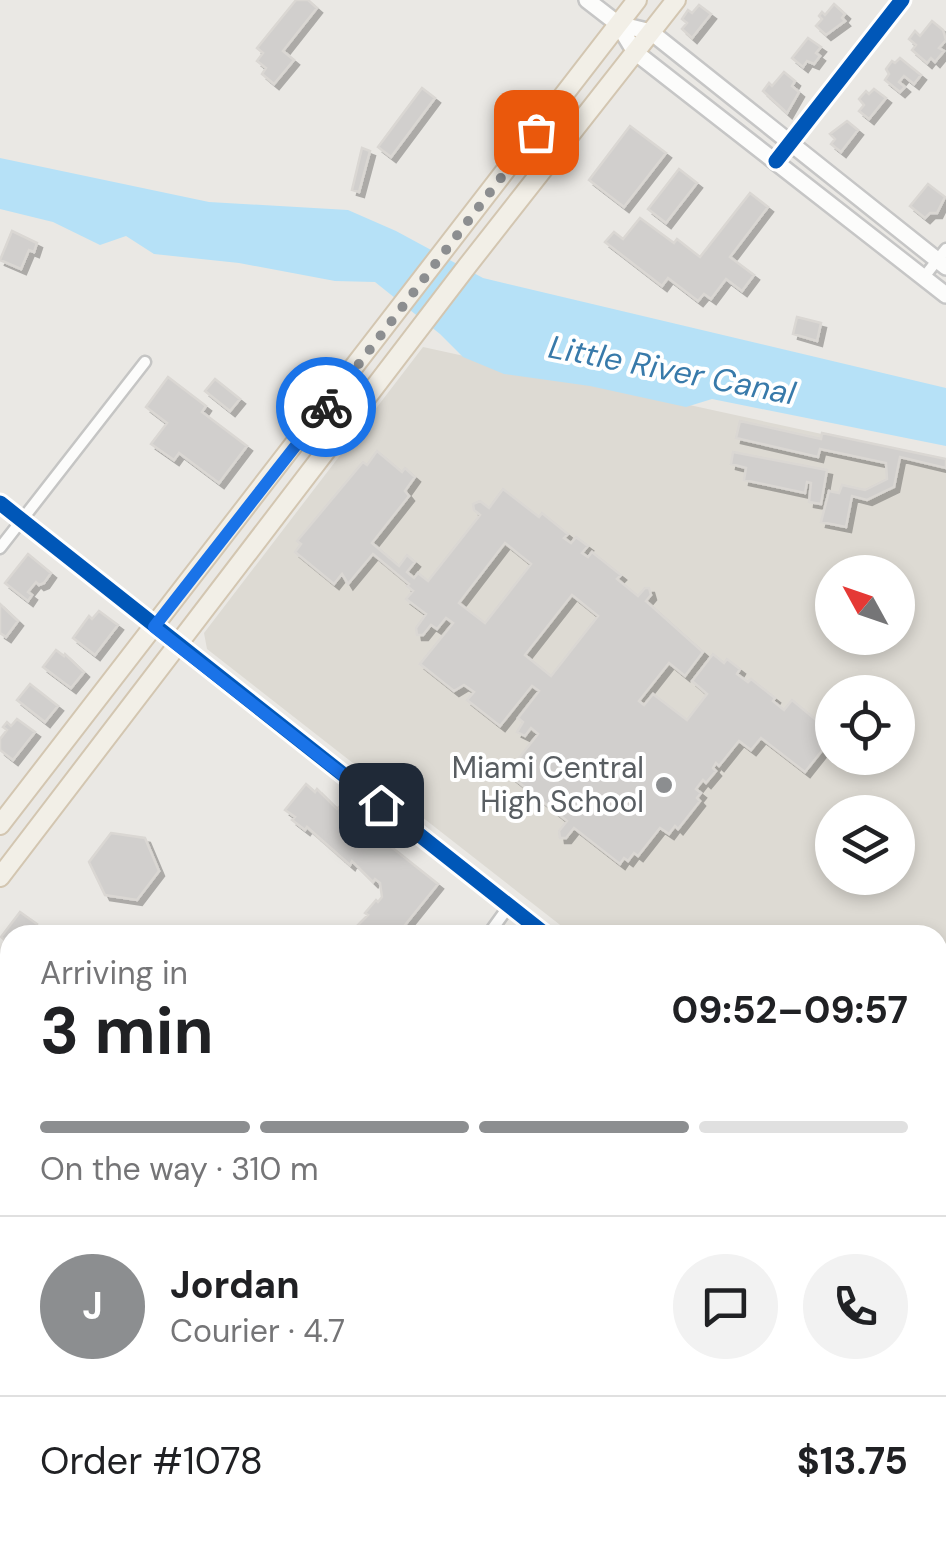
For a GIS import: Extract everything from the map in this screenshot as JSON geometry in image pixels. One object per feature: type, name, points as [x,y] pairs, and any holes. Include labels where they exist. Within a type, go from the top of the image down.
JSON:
[{"type":"main road","points":[[587,0],[618,24],[635,52],[946,295]]},
{"type":"main road","points":[[0,825],[636,0]]},
{"type":"main road","points":[[0,877],[676,0]]},
{"type":"main road","points":[[618,24],[651,32],[846,187],[943,258]]},
{"type":"main road","points":[[831,205],[846,187]]},
{"type":"main road","points":[[82,771],[76,742],[87,712]]},
{"type":"street","points":[[776,161],[902,0]]},
{"type":"street","points":[[924,278],[943,258]]},
{"type":"street","points":[[0,548],[145,362]]},
{"type":"street","points":[[0,504],[533,925]]},
{"type":"street","points":[[495,925],[509,906]]},
{"type":"shaded area","name":"Miami Central High School","points":[[423,347],[946,461],[946,925],[560,925],[207,649],[204,633]]},
{"type":"water","name":"Little River Canal","points":[[0,158],[209,202],[348,210],[483,278],[946,388],[946,446],[712,399],[686,407],[590,386],[504,374],[463,357],[375,282],[335,281],[239,263],[154,254],[126,236],[100,245],[53,222],[0,209]]},
{"type":"building","points":[[296,0],[308,0],[317,8],[283,51],[294,60],[274,84],[262,74],[266,68],[257,61],[263,53],[257,48]]},
{"type":"building","points":[[834,4],[845,14],[845,21],[826,35],[816,26],[822,12],[825,15]]},
{"type":"building","points":[[699,5],[711,14],[692,38],[682,29],[687,23],[682,19],[688,10],[692,13]]},
{"type":"building","points":[[932,21],[943,30],[946,40],[939,48],[944,51],[935,62],[931,58],[927,63],[912,50],[916,45],[909,39],[915,31],[920,36]]},
{"type":"building","points":[[808,38],[821,47],[816,53],[820,56],[814,64],[807,61],[803,67],[792,58]]},
{"type":"building","points":[[900,58],[921,75],[914,84],[904,76],[899,82],[905,87],[900,92],[885,80],[889,74],[886,69]]},
{"type":"building","points":[[784,72],[795,81],[792,86],[799,92],[787,113],[763,91]]},
{"type":"building","points":[[422,88],[435,98],[391,157],[378,147]]},
{"type":"building","points":[[874,89],[886,98],[869,119],[859,111],[864,105],[859,99]]},
{"type":"building","points":[[847,121],[858,130],[841,152],[831,144],[835,139],[830,134]]},
{"type":"building","points":[[630,126],[666,153],[624,207],[589,180]]},
{"type":"building","points":[[362,148],[370,151],[359,192],[352,190]]},
{"type":"building","points":[[679,169],[697,183],[666,223],[648,209]]},
{"type":"building","points":[[928,184],[945,197],[937,213],[925,218],[910,206]]},
{"type":"building","points":[[750,193],[768,207],[730,257],[754,275],[742,291],[726,279],[711,299],[704,294],[698,301],[668,278],[662,286],[605,242],[614,232],[623,239],[640,218],[700,257]]},
{"type":"building","points":[[12,231],[37,243],[34,252],[29,250],[21,269],[0,260]]},
{"type":"building","points":[[797,317],[821,323],[817,341],[793,334]]},
{"type":"building","points":[[168,377],[206,406],[202,412],[247,446],[219,483],[179,453],[174,460],[151,444],[167,423],[146,407]]},
{"type":"building","points":[[215,379],[240,399],[230,411],[205,391]]},
{"type":"building","points":[[740,421],[821,439],[822,433],[946,459],[946,468],[900,457],[894,487],[867,500],[852,496],[846,527],[821,522],[829,491],[839,493],[842,485],[865,490],[887,479],[886,463],[820,449],[818,457],[736,438]]},
{"type":"building","points":[[377,451],[402,472],[405,468],[415,477],[405,491],[409,496],[372,543],[399,566],[407,555],[415,562],[407,572],[414,578],[418,573],[428,581],[480,515],[473,504],[480,501],[489,508],[503,489],[539,517],[542,513],[568,534],[564,538],[571,543],[576,537],[588,546],[582,553],[588,557],[592,552],[621,575],[617,579],[638,596],[649,588],[651,595],[646,601],[703,652],[685,676],[669,663],[639,701],[644,705],[653,694],[687,720],[707,694],[692,681],[713,654],[740,669],[737,674],[748,682],[751,679],[784,710],[792,700],[815,719],[815,759],[805,772],[761,738],[751,750],[739,741],[719,766],[716,763],[716,771],[706,783],[703,780],[696,789],[701,793],[697,798],[700,801],[678,829],[675,826],[669,834],[660,828],[638,856],[634,853],[620,864],[574,828],[566,838],[560,838],[559,831],[567,821],[507,773],[538,734],[531,728],[525,736],[517,732],[523,722],[518,718],[539,691],[532,686],[500,726],[467,700],[474,692],[464,685],[454,691],[420,664],[453,623],[446,618],[437,629],[431,625],[423,635],[417,635],[416,628],[426,614],[406,599],[413,591],[409,584],[373,554],[348,584],[342,574],[334,584],[295,552],[301,544],[297,541],[363,462],[367,465]],"holes":[[[505,543],[531,564],[485,623],[459,603]],[[572,595],[598,616],[551,676],[525,655]]]},
{"type":"building","points":[[733,452],[827,470],[821,504],[809,502],[811,483],[807,482],[805,493],[744,480],[746,468],[731,464]]},
{"type":"building","points":[[28,554],[51,573],[44,583],[36,582],[28,592],[32,595],[28,601],[5,583]]},
{"type":"building","points":[[0,604],[18,621],[6,637],[0,633]]},
{"type":"building","points":[[99,611],[118,625],[95,655],[73,638],[89,616],[92,619]]},
{"type":"building","points":[[56,650],[84,672],[71,688],[43,667]]},
{"type":"building","points":[[30,684],[58,706],[45,722],[17,700]]},
{"type":"building","points":[[17,719],[35,732],[13,760],[0,750],[0,739],[7,730],[3,727],[7,722],[11,726]]},
{"type":"building","points":[[306,784],[315,792],[317,789],[337,809],[438,884],[405,925],[358,925],[382,897],[380,883],[375,879],[373,882],[352,861],[350,865],[307,827],[305,830],[292,820],[295,817],[285,810]]},
{"type":"building","points":[[111,833],[145,838],[159,871],[137,900],[105,895],[89,862]]},
{"type":"building","points":[[20,912],[37,924],[36,925],[10,925]]},
{"type":"cycle path","points":[[776,161],[902,0]]},
{"type":"cycle path","points":[[0,503],[533,925]]},
{"type":"way so far","points":[[326,407],[536,132]]},
{"type":"place","name":"Miami Central High School","points":[[664,785]]},
{"type":"route","points":[[326,407],[154,627],[381,805]]}]
